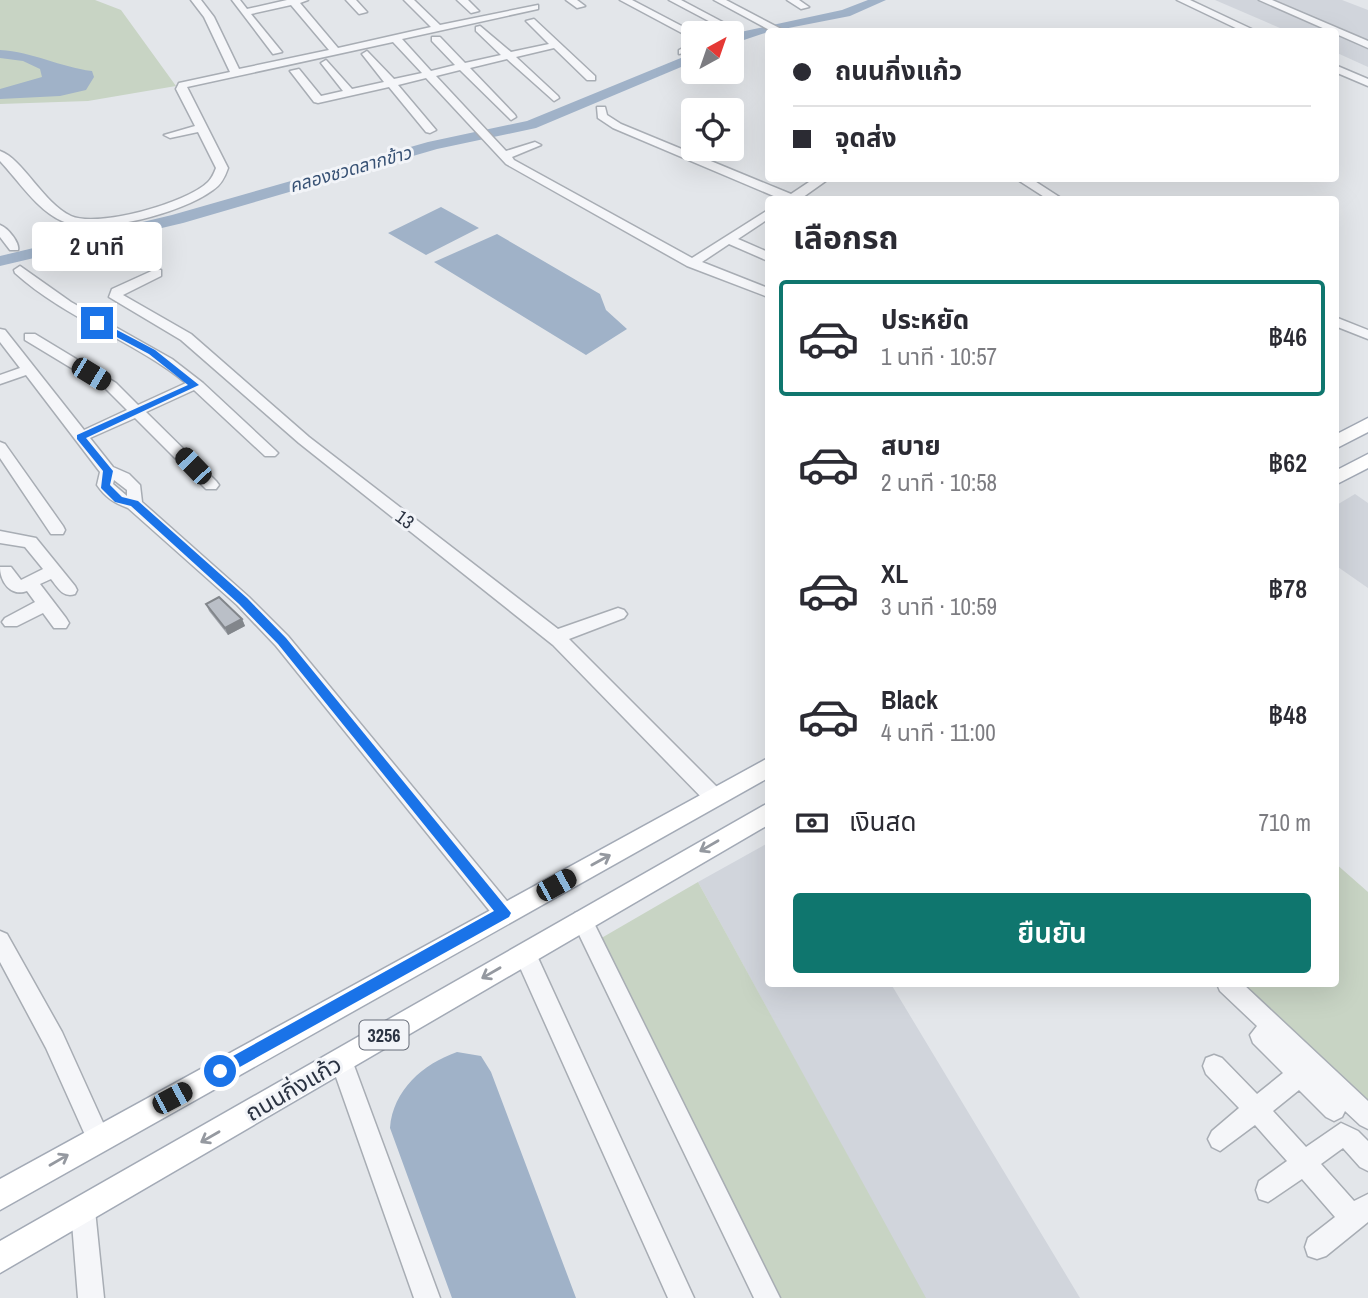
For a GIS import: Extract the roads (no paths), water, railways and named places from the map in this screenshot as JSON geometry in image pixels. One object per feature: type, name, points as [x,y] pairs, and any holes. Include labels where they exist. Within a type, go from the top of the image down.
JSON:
[{"type":"main road","points":[[1339,441],[1368,424]]},
{"type":"main road","points":[[1339,476],[1368,460]]},
{"type":"main road","name":"3256","points":[[0,1195],[765,769]]},
{"type":"main road","name":"ถนนกิ่งแก้ว","points":[[0,1258],[765,815]]},
{"type":"street","points":[[196,0],[209,17],[235,72]]},
{"type":"street","points":[[351,0],[362,12]]},
{"type":"street","points":[[409,0],[463,67],[511,117]]},
{"type":"street","points":[[463,0],[474,11]]},
{"type":"street","points":[[0,154],[65,218],[82,223],[99,222],[174,205],[215,182],[222,168],[181,89],[188,83],[395,38],[437,34],[534,7],[525,0]]},
{"type":"street","points":[[625,0],[681,30]]},
{"type":"street","points":[[674,0],[715,21]]},
{"type":"street","points":[[719,0],[774,28]]},
{"type":"street","points":[[792,0],[804,7]]},
{"type":"street","points":[[1182,0],[1243,28]]},
{"type":"street","points":[[1264,0],[1329,28]]},
{"type":"street","points":[[236,1],[277,52]]},
{"type":"street","points":[[245,12],[297,1],[336,51]]},
{"type":"street","points":[[531,21],[591,78]]},
{"type":"street","points":[[480,29],[554,98]]},
{"type":"street","points":[[1339,32],[1368,45]]},
{"type":"street","points":[[395,38],[503,156],[692,263],[765,292]]},
{"type":"street","points":[[295,71],[318,100],[556,45]]},
{"type":"street","points":[[367,54],[430,130]]},
{"type":"street","points":[[326,63],[350,93]]},
{"type":"street","points":[[1339,70],[1368,83]]},
{"type":"street","points":[[601,109],[604,119],[784,196]]},
{"type":"street","points":[[170,135],[201,128]]},
{"type":"street","points":[[503,156],[535,145]]},
{"type":"street","points":[[659,160],[676,150]]},
{"type":"street","points":[[709,180],[724,170]]},
{"type":"street","points":[[796,196],[818,182]]},
{"type":"street","points":[[1028,182],[1051,196]]},
{"type":"street","points":[[692,263],[765,216]]},
{"type":"street","points":[[0,229],[14,247]]},
{"type":"street","points":[[734,242],[765,256]]},
{"type":"street","points":[[20,270],[37,288],[73,311],[152,352],[194,385],[270,453]]},
{"type":"street","name":"13","points":[[156,272],[127,285],[117,292],[116,297],[186,337],[304,440],[555,637],[713,797]]},
{"type":"street","points":[[1339,323],[1368,335]]},
{"type":"street","points":[[0,333],[108,471],[105,485],[111,493],[118,500],[134,504],[243,601],[282,641],[504,913]]},
{"type":"street","points":[[30,338],[111,386],[211,485]]},
{"type":"street","points":[[0,380],[30,369]]},
{"type":"street","points":[[80,437],[194,385]]},
{"type":"street","points":[[0,447],[6,469],[57,530]]},
{"type":"street","points":[[0,537],[30,542],[69,590]]},
{"type":"street","points":[[5,571],[18,588],[54,571]]},
{"type":"street","points":[[30,583],[61,623]]},
{"type":"street","points":[[11,622],[46,604]]},
{"type":"street","points":[[555,637],[618,614]]},
{"type":"street","points":[[582,920],[767,1298]]},
{"type":"street","points":[[0,941],[54,1040],[98,1138]]},
{"type":"street","points":[[525,954],[681,1298]]},
{"type":"street","points":[[1231,987],[1307,1069],[1334,1109]]},
{"type":"street","points":[[1261,1035],[1368,1117]]},
{"type":"street","points":[[341,1060],[427,1298]]},
{"type":"street","points":[[1214,1066],[1304,1162],[1360,1212],[1317,1247]]},
{"type":"street","points":[[1220,1139],[1307,1069]]},
{"type":"street","points":[[1268,1189],[1341,1135],[1350,1139],[1368,1159]]},
{"type":"street","points":[[83,1210],[91,1298]]},
{"type":"water","points":[[0,50],[92,71],[94,77],[86,90],[60,96],[0,99],[0,89],[42,77],[40,69],[23,61],[0,58]]},
{"type":"water","points":[[441,207],[479,228],[426,255],[388,233]]},
{"type":"water","points":[[497,234],[600,294],[606,310],[627,329],[586,355],[434,262]]},
{"type":"water","points":[[457,1052],[481,1056],[491,1072],[576,1298],[452,1298],[390,1128],[397,1102],[412,1080],[444,1057]]},
{"type":"waterway","name":"คลองชวดลากข้าว","points":[[774,28],[846,14],[879,0]]},
{"type":"waterway","name":"คลองชวดลากข้าว","points":[[744,36],[765,30]]},
{"type":"waterway","name":"คลองชวดลากข้าว","points":[[0,261],[177,219],[434,145],[531,125],[681,62]]}]
